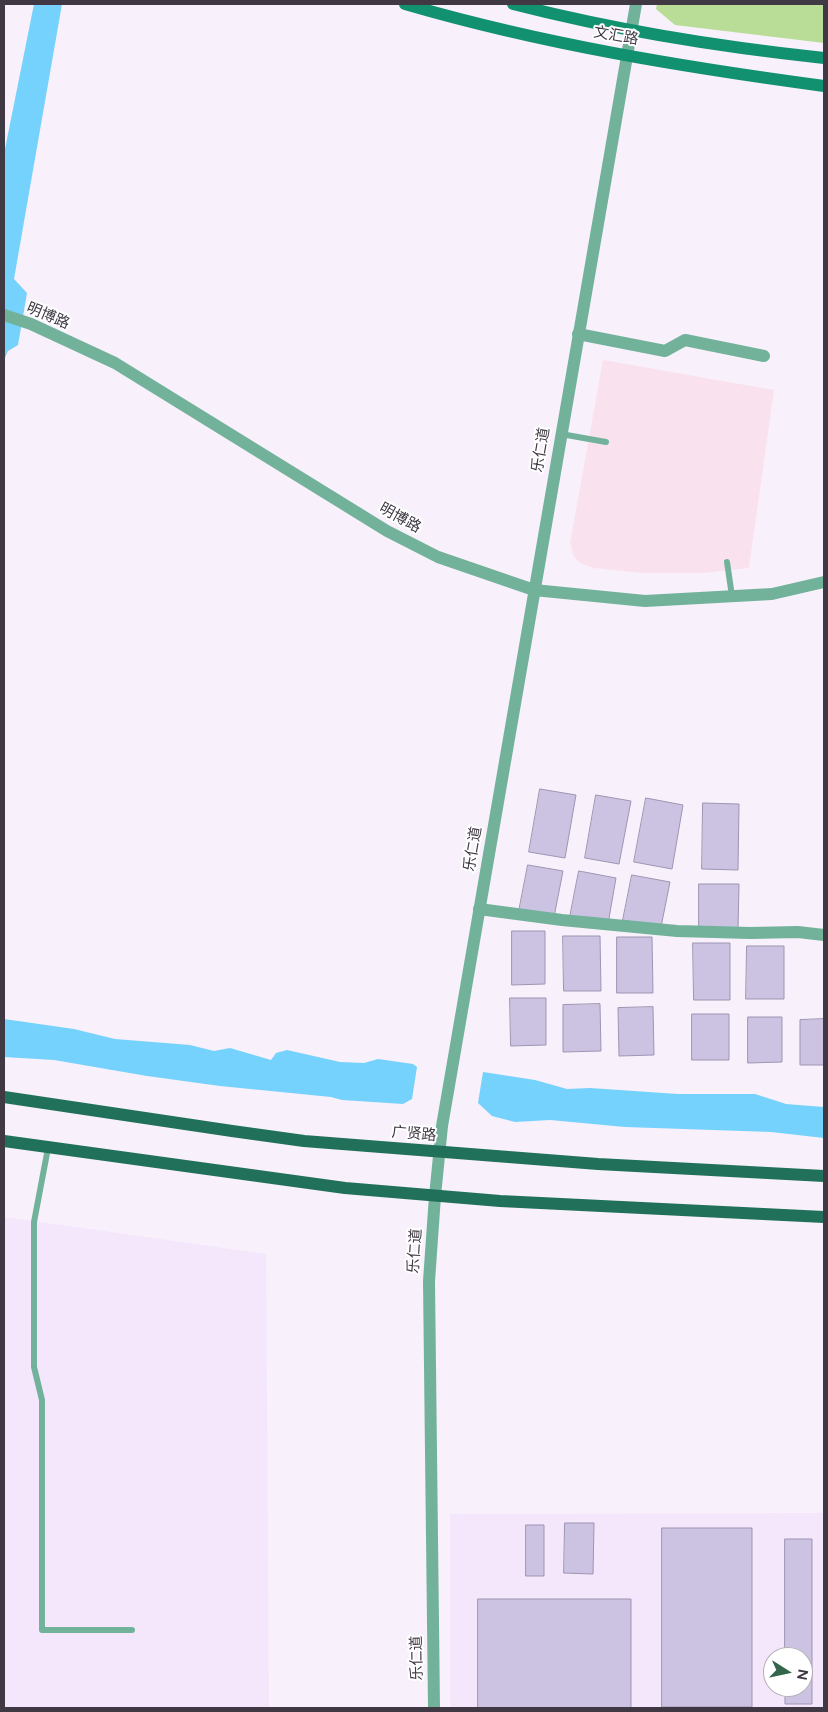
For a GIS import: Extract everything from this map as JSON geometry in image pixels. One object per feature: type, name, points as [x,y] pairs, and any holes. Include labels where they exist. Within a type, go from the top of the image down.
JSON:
[{"type":"main road","name":"文汇路","points":[[405,4],[539,39],[824,86]]},
{"type":"main road","name":"文汇路","points":[[513,4],[548,13],[632,29],[754,49],[824,58]]},
{"type":"main road","name":"广贤路","points":[[4,1097],[232,1132],[304,1141],[608,1165],[824,1176]]},
{"type":"main road","points":[[4,1141],[345,1188],[500,1201],[824,1217]]},
{"type":"street","name":"乐仁道","points":[[434,1708],[429,1281],[442,1126],[636,4]]},
{"type":"street","name":"明博路","points":[[4,315],[31,324],[115,363],[387,531],[438,557],[534,590],[645,601],[772,594],[824,582]]},
{"type":"street","points":[[578,334],[665,351],[685,340],[764,356]]},
{"type":"street","points":[[479,908],[562,920],[677,931],[798,932],[824,935]]},
{"type":"lane","points":[[561,434],[606,442]]},
{"type":"lane","points":[[727,562],[732,596]]},
{"type":"lane","points":[[48,1148],[34,1222],[34,1368],[42,1400],[42,1630],[132,1630]]},
{"type":"shaded area","points":[[603,360],[774,390],[749,568],[703,573],[642,573],[594,568],[582,564],[574,557],[570,543]]},
{"type":"shaded area","points":[[4,1217],[266,1254],[269,1708],[4,1708]]},
{"type":"shaded area","points":[[824,1513],[824,1708],[452,1708],[450,1703],[450,1514]]},
{"type":"green space","points":[[657,4],[824,4],[824,43],[675,25],[656,9]]},
{"type":"water","points":[[34,4],[62,4],[14,279],[27,293],[18,345],[8,351],[4,360],[4,154]]},
{"type":"water","points":[[4,1019],[74,1029],[115,1039],[190,1045],[214,1051],[230,1048],[271,1060],[276,1053],[287,1050],[340,1062],[364,1063],[378,1059],[413,1064],[417,1067],[412,1099],[403,1104],[342,1100],[331,1097],[220,1086],[54,1060],[4,1057]]},
{"type":"water","points":[[483,1072],[535,1080],[567,1089],[590,1088],[678,1094],[755,1094],[786,1104],[824,1107],[824,1138],[771,1132],[625,1127],[550,1120],[515,1122],[492,1116],[478,1103]]},
{"type":"building","points":[[540,789],[576,795],[565,858],[529,852]]},
{"type":"building","points":[[596,795],[631,801],[619,864],[585,858]]},
{"type":"building","points":[[646,798],[683,805],[672,869],[634,862]]},
{"type":"building","points":[[703,803],[739,804],[738,870],[702,869]]},
{"type":"building","points":[[528,865],[563,871],[554,917],[519,911]]},
{"type":"building","points":[[579,871],[616,878],[608,924],[570,917]]},
{"type":"building","points":[[632,875],[670,882],[661,927],[623,920]]},
{"type":"building","points":[[699,884],[739,884],[738,929],[699,929]]},
{"type":"building","points":[[512,931],[545,931],[545,984],[512,985]]},
{"type":"building","points":[[563,936],[600,936],[601,991],[564,991]]},
{"type":"building","points":[[617,937],[652,937],[653,993],[617,993]]},
{"type":"building","points":[[693,943],[730,943],[730,1000],[694,1000]]},
{"type":"building","points":[[747,946],[784,946],[784,999],[746,999]]},
{"type":"building","points":[[510,998],[546,998],[546,1045],[511,1046]]},
{"type":"building","points":[[600,1004],[601,1051],[563,1052],[563,1005]]},
{"type":"building","points":[[653,1007],[654,1055],[619,1056],[618,1008]]},
{"type":"building","points":[[692,1014],[729,1014],[729,1060],[692,1060]]},
{"type":"building","points":[[748,1017],[782,1017],[782,1062],[748,1063]]},
{"type":"building","points":[[824,1019],[824,1065],[800,1065],[800,1020]]},
{"type":"building","points":[[565,1523],[594,1523],[593,1574],[564,1573]]},
{"type":"building","points":[[526,1525],[544,1525],[544,1576],[526,1576]]},
{"type":"building","points":[[662,1528],[752,1528],[752,1707],[662,1707]]},
{"type":"building","points":[[785,1539],[812,1539],[812,1647],[785,1647]]},
{"type":"building","points":[[478,1599],[631,1599],[631,1708],[478,1708]]},
{"type":"building","points":[[785,1697],[812,1697],[812,1704],[785,1704]]}]
